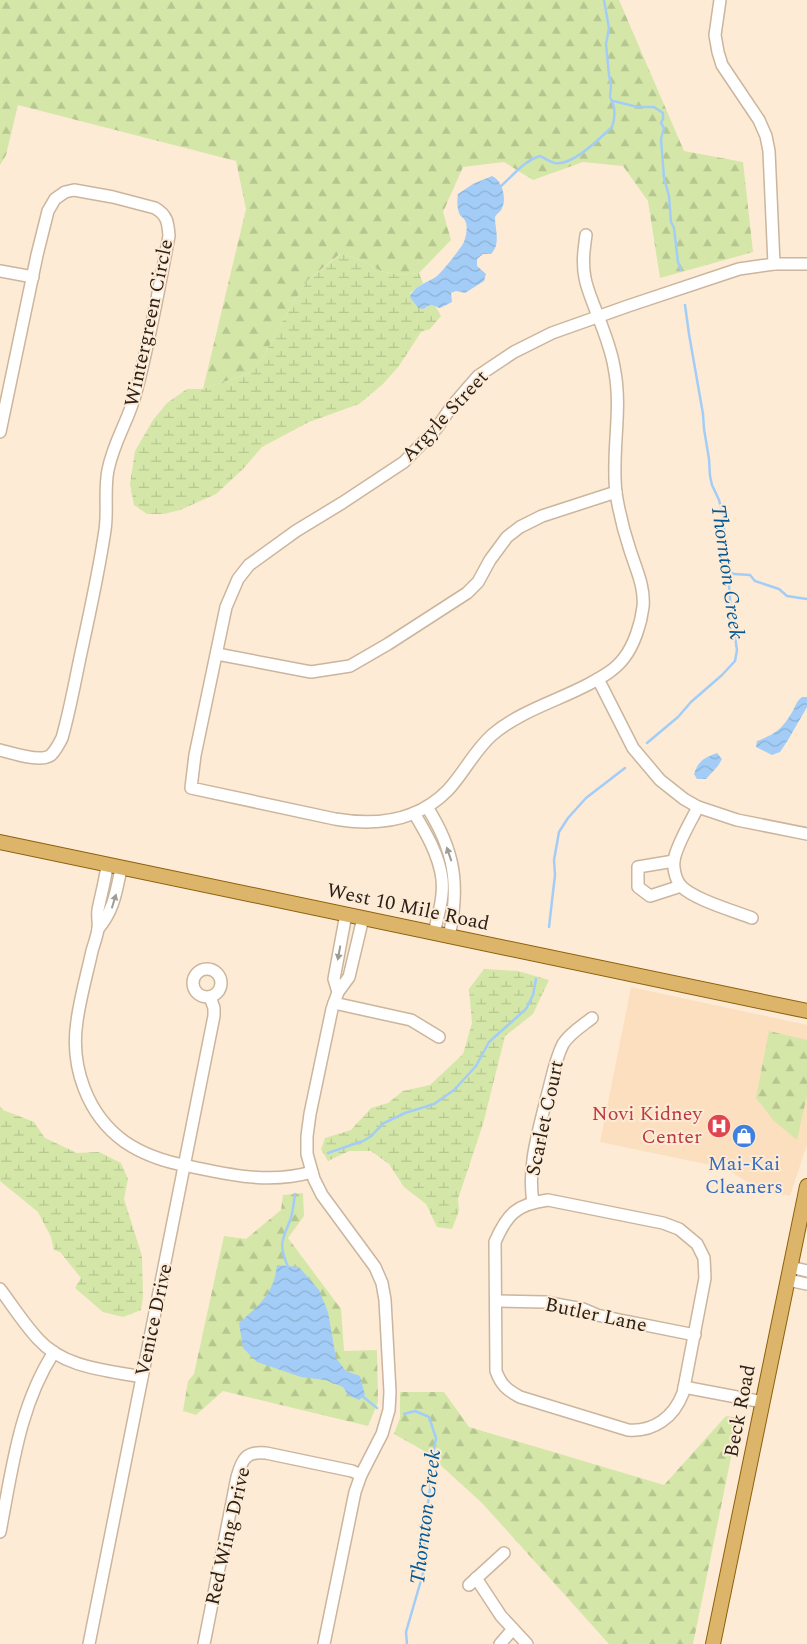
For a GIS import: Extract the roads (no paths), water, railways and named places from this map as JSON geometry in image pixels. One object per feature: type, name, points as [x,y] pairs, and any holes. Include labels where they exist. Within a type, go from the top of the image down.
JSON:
[{"type":"main road","name":"West 10 Mile Road","points":[[0,842],[807,1011]]},
{"type":"main road","name":"Beck Road","points":[[713,1644],[807,1186]]},
{"type":"street","points":[[720,0],[715,35],[722,65],[759,120],[766,136],[769,151],[774,264]]},
{"type":"street","name":"Wintergreen Circle","points":[[0,432],[48,211],[55,198],[65,192],[74,190],[155,208],[164,213],[168,223],[169,236],[136,392],[127,420],[113,446],[107,471],[105,488],[106,526],[103,547],[62,738],[50,756],[41,758],[0,750]]},
{"type":"street","points":[[434,934],[442,897],[442,878],[430,841],[414,813],[448,790],[476,751],[501,728],[531,710],[579,689],[610,672],[624,658],[640,623],[643,593],[639,573],[630,551],[616,492],[618,389],[614,365],[585,280],[583,253],[586,234]]},
{"type":"street","name":"Argyle Street","points":[[414,813],[393,821],[354,822],[190,788],[195,755],[224,617],[238,579],[249,565],[296,531],[404,462],[436,429],[452,406],[478,376],[514,352],[552,333],[598,316],[739,270],[774,264],[807,264]]},
{"type":"street","points":[[0,271],[33,277]]},
{"type":"street","points":[[217,654],[311,672],[350,666],[467,593],[478,582],[490,560],[507,537],[520,527],[542,516],[616,492]]},
{"type":"street","points":[[598,679],[633,748],[660,780],[684,799],[698,807],[737,820],[807,834]]},
{"type":"street","points":[[427,806],[441,832],[455,877],[455,900],[449,937]]},
{"type":"street","points":[[698,807],[675,856],[676,877],[681,886],[694,896],[752,918]]},
{"type":"street","points":[[674,861],[638,867],[638,887],[650,896],[681,886]]},
{"type":"street","points":[[114,867],[98,912],[98,929],[76,1027],[77,1061],[81,1081],[98,1114],[125,1142],[151,1156],[184,1165],[258,1178],[290,1177],[312,1172]]},
{"type":"street","points":[[442,878],[455,877]]},
{"type":"street","points":[[336,998],[334,979],[346,914]]},
{"type":"street","points":[[324,1644],[353,1497],[361,1474],[382,1434],[390,1402],[384,1290],[375,1267],[322,1195],[307,1154],[310,1114],[324,1040],[336,998],[349,977],[363,918]]},
{"type":"street","name":"Venice Drive","points":[[89,1644],[214,1016],[214,1008],[210,997]]},
{"type":"street","points":[[336,998],[411,1020],[439,1037]]},
{"type":"street","name":"Scarlet Court","points":[[534,1202],[530,1185],[533,1158],[556,1060],[569,1036],[592,1018]]},
{"type":"street","points":[[548,1200],[568,1203],[641,1218],[679,1229],[697,1244],[704,1258],[706,1278],[679,1405],[657,1426],[639,1431],[628,1430],[520,1397],[507,1390],[500,1382],[496,1371],[496,1301],[495,1242],[502,1226],[510,1215],[519,1207],[534,1202],[548,1200]]},
{"type":"street","points":[[789,1274],[807,1271]]},
{"type":"street","points":[[789,1274],[807,1284]]},
{"type":"street","points":[[0,1289],[38,1340],[54,1352],[82,1366],[142,1377]]},
{"type":"street","name":"Butler Lane","points":[[496,1301],[545,1302],[583,1309],[597,1315],[615,1319],[695,1335]]},
{"type":"street","points":[[0,1532],[28,1401],[37,1380],[54,1352]]},
{"type":"street","points":[[684,1388],[763,1402]]},
{"type":"street","name":"Red Wing Drive","points":[[204,1644],[237,1476],[244,1459],[258,1452],[266,1453],[361,1474]]},
{"type":"street","points":[[504,1553],[472,1582],[480,1586],[501,1616],[527,1644]]},
{"type":"street","points":[[500,1644],[513,1629]]},
{"type":"water","points":[[492,176],[501,185],[504,199],[501,209],[495,217],[496,246],[491,254],[483,254],[477,259],[477,266],[486,274],[484,281],[465,293],[456,291],[451,293],[452,302],[440,308],[431,305],[424,309],[418,308],[410,297],[412,293],[440,273],[464,242],[467,230],[464,219],[458,211],[458,194],[473,184]]},
{"type":"water","points":[[802,697],[807,697],[807,707],[780,752],[772,755],[756,747],[757,741],[781,728],[798,700]]},
{"type":"water","points":[[717,753],[722,759],[718,766],[706,779],[697,779],[694,774],[700,763],[705,758]]},
{"type":"water","points":[[277,1265],[299,1267],[319,1290],[328,1312],[336,1358],[346,1371],[360,1376],[365,1395],[359,1400],[348,1395],[343,1387],[325,1380],[301,1377],[257,1362],[243,1348],[239,1323],[259,1304],[269,1291],[273,1284]]},
{"type":"waterway","points":[[501,186],[534,158],[540,156],[551,162],[562,163],[578,156],[612,127],[614,111],[610,97],[611,85],[606,44],[609,28],[604,0]]},
{"type":"waterway","name":"Thornton Creek","points":[[613,101],[638,107],[654,107],[663,113],[661,123],[664,128],[661,139],[664,178],[669,196],[671,222],[674,228],[678,262],[681,270]]},
{"type":"waterway","name":"Thornton Creek","points":[[647,743],[678,717],[691,702],[722,675],[735,661],[737,650],[727,561],[724,552],[724,518],[710,476],[703,414],[685,305]]},
{"type":"waterway","points":[[728,571],[734,574],[750,575],[755,581],[779,589],[787,596],[807,599]]},
{"type":"waterway","name":"Thornton Creek","points":[[549,927],[555,875],[554,860],[559,832],[568,818],[586,798],[625,768]]},
{"type":"waterway","name":"Thornton Creek","points":[[328,1153],[363,1141],[370,1137],[384,1123],[405,1113],[434,1104],[454,1090],[476,1066],[489,1042],[526,1009],[533,995],[536,979]]},
{"type":"waterway","name":"Thornton Creek","points":[[288,1267],[282,1242],[291,1218],[295,1194]]},
{"type":"waterway","name":"Thornton Creek","points":[[361,1395],[377,1408]]},
{"type":"waterway","name":"Thornton Creek","points":[[404,1414],[415,1411],[429,1417],[436,1438],[424,1532],[424,1570],[406,1632],[407,1644]]},
{"type":"place","name":"Novi Kidney Center","points":[[719,1126]]},
{"type":"place","name":"Mai-Kai Cleaners","points":[[744,1136]]}]
